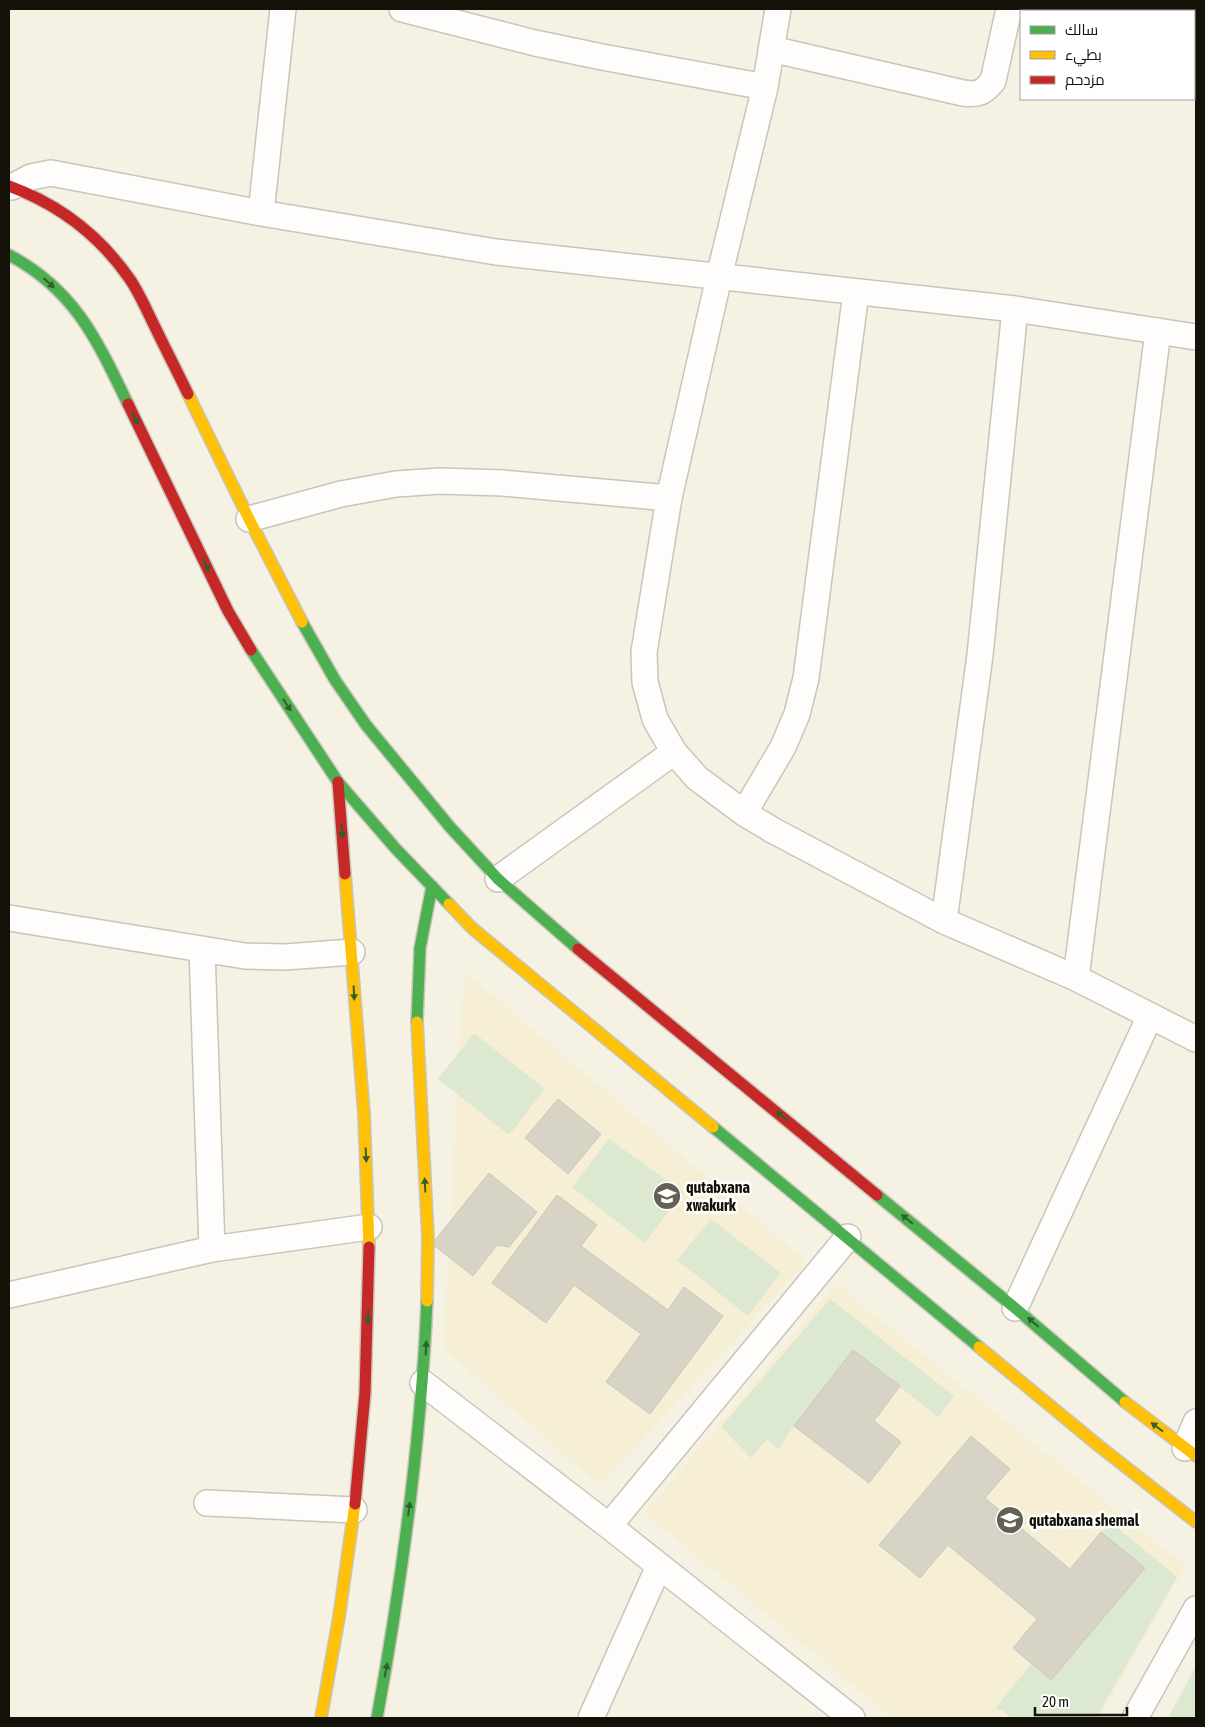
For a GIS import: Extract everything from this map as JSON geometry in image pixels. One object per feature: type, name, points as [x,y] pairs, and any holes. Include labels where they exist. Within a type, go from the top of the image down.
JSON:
[{"type":"main road","points":[[10,187],[33,196],[72,219],[106,248],[129,278],[146,308],[249,519],[301,620],[335,680],[366,726],[450,827],[498,879],[579,950],[1015,1308],[1132,1408],[1191,1452]]},
{"type":"main road","points":[[9,255],[43,277],[67,299],[90,328],[228,611],[259,662],[338,782],[396,850],[472,928],[1107,1452],[1196,1522]]},
{"type":"main road","points":[[321,1718],[339,1617],[354,1510],[365,1394],[368,1313],[369,1227],[364,1114],[338,782]]},
{"type":"main road","points":[[377,1718],[391,1646],[423,1383],[428,1274],[416,1013],[418,967],[424,921],[432,886]]},
{"type":"street","points":[[261,213],[283,9]]},
{"type":"street","points":[[402,9],[545,45],[765,86]]},
{"type":"street","points":[[778,9],[765,86],[669,498],[644,652],[645,682],[655,719],[674,752],[697,778],[744,813],[774,832],[944,921],[1076,978],[1196,1039]]},
{"type":"street","points":[[771,49],[963,93],[975,94],[985,90],[993,81],[1009,9]]},
{"type":"street","points":[[10,187],[31,177],[51,173],[261,213],[496,252],[1015,309],[1196,337]]},
{"type":"street","points":[[744,813],[783,747],[797,714],[806,678],[856,292]]},
{"type":"street","points":[[944,921],[980,655],[1015,309]]},
{"type":"street","points":[[1076,978],[1158,331]]},
{"type":"street","points":[[249,519],[341,494],[396,484],[440,481],[504,483],[669,498]]},
{"type":"street","points":[[498,879],[674,752]]},
{"type":"street","points":[[9,918],[245,956],[285,957],[352,952]]},
{"type":"street","points":[[202,949],[212,1249]]},
{"type":"street","points":[[1015,1308],[1150,1016]]},
{"type":"street","points":[[9,1295],[212,1249],[369,1227]]},
{"type":"street","points":[[609,1526],[848,1237]]},
{"type":"street","points":[[423,1383],[609,1526],[852,1718]]},
{"type":"street","points":[[1191,1452],[1196,1422]]},
{"type":"street","points":[[207,1503],[354,1510]]},
{"type":"street","points":[[591,1718],[658,1566]]},
{"type":"street","points":[[1135,1718],[1196,1609]]},
{"type":"shaded area","points":[[464,971],[807,1261],[600,1486],[443,1349]]},
{"type":"shaded area","points":[[836,1284],[1185,1565],[1100,1718],[892,1718],[644,1513]]},
{"type":"green space","points":[[474,1033],[545,1089],[509,1135],[438,1079]]},
{"type":"green space","points":[[609,1139],[683,1192],[645,1243],[572,1187]]},
{"type":"green space","points":[[711,1219],[781,1273],[748,1316],[677,1260]]},
{"type":"green space","points":[[830,1299],[954,1396],[938,1417],[853,1350],[778,1449],[767,1439],[751,1458],[721,1427]]},
{"type":"green space","points":[[1109,1521],[1177,1577],[1096,1718],[1011,1718],[1003,1711],[995,1709],[1031,1664],[1051,1680],[1144,1569],[1101,1532]]},
{"type":"green space","points":[[1196,1666],[1196,1718],[1168,1718]]},
{"type":"building","points":[[558,1099],[601,1134],[568,1174],[525,1138]]},
{"type":"building","points":[[489,1173],[537,1212],[509,1247],[497,1245],[473,1276],[432,1244]]},
{"type":"building","points":[[557,1195],[597,1225],[581,1246],[668,1310],[684,1287],[723,1316],[650,1414],[606,1382],[641,1334],[574,1285],[546,1323],[492,1283]]},
{"type":"building","points":[[853,1350],[900,1386],[874,1421],[901,1442],[869,1483],[794,1426]]},
{"type":"building","points":[[971,1436],[1010,1469],[985,1498],[1070,1569],[1101,1532],[1145,1568],[1051,1680],[1013,1648],[1037,1619],[948,1545],[920,1578],[879,1545]]},
{"type":"traffic: fast","points":[[9,255],[32,269],[51,284],[82,319],[106,359],[128,404]]},
{"type":"traffic: fast","points":[[302,622],[335,680],[366,725],[450,827],[498,879],[578,949]]},
{"type":"traffic: fast","points":[[251,650],[338,782],[396,849],[449,904]]},
{"type":"traffic: fast","points":[[417,1022],[420,948],[432,886]]},
{"type":"traffic: fast","points":[[713,1127],[979,1347]]},
{"type":"traffic: fast","points":[[877,1195],[1015,1308],[1125,1402]]},
{"type":"traffic: fast","points":[[377,1718],[395,1614],[409,1510],[420,1406],[427,1301]]},
{"type":"traffic: slow","points":[[188,394],[302,622]]},
{"type":"traffic: slow","points":[[345,874],[364,1114],[369,1247]]},
{"type":"traffic: slow","points":[[449,904],[472,928],[713,1127]]},
{"type":"traffic: slow","points":[[417,1022],[428,1238],[427,1301]]},
{"type":"traffic: slow","points":[[979,1347],[1099,1446],[1196,1522]]},
{"type":"traffic: slow","points":[[1125,1402],[1196,1456]]},
{"type":"traffic: slow","points":[[321,1718],[339,1617],[355,1504]]},
{"type":"traffic: jam","points":[[9,186],[27,193],[61,212],[91,235],[117,262],[139,295],[188,394]]},
{"type":"traffic: jam","points":[[128,404],[228,611],[251,650]]},
{"type":"traffic: jam","points":[[338,782],[345,874]]},
{"type":"traffic: jam","points":[[578,949],[877,1195]]},
{"type":"traffic: jam","points":[[355,1504],[365,1393],[369,1247]]},
{"type":"place","name":"qutabxana xwakurk","points":[[667,1196]]},
{"type":"place","name":"qutabxana shemal","points":[[1010,1520]]}]
